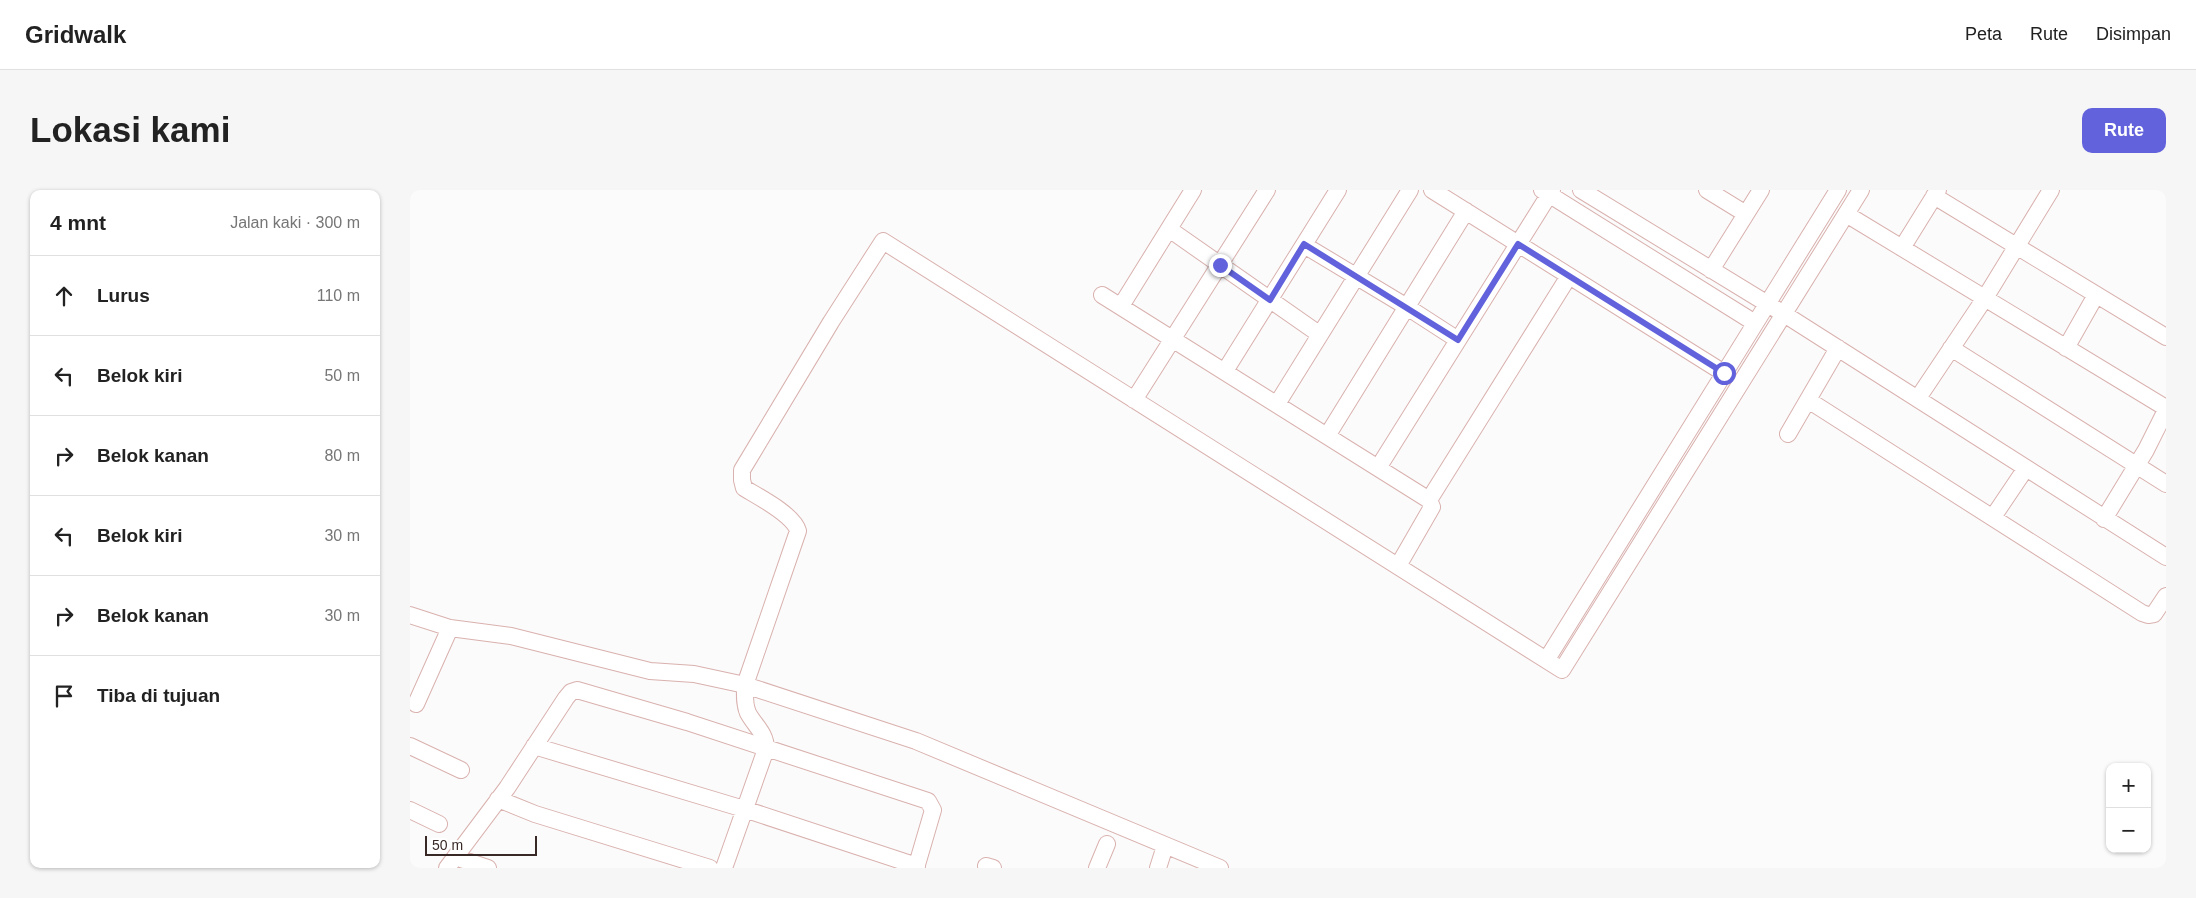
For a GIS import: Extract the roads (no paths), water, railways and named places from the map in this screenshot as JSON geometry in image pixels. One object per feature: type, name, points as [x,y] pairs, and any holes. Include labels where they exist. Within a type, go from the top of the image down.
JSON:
[{"type":"street","points":[[1121,306],[1193,190]]},
{"type":"street","points":[[1134,400],[1267,190]]},
{"type":"street","points":[[1225,371],[1338,190]]},
{"type":"street","points":[[1277,404],[1410,190]]},
{"type":"street","points":[[1432,190],[1724,373]]},
{"type":"street","points":[[1581,190],[1918,398],[2166,557]]},
{"type":"street","points":[[1707,190],[1746,214]]},
{"type":"street","points":[[1711,270],[1761,190]]},
{"type":"street","points":[[1547,659],[1838,190]]},
{"type":"street","points":[[724,868],[766,749],[763,733],[749,715],[746,706],[745,685],[798,531],[797,525],[789,518],[744,488],[742,470],[831,322],[883,241],[1562,670],[1861,190]]},
{"type":"street","points":[[1918,398],[1985,298],[2050,190]]},
{"type":"street","points":[[1378,468],[1518,244],[1548,192],[1755,323]]},
{"type":"street","points":[[1902,248],[1936,193],[2016,246],[2166,337]]},
{"type":"street","points":[[1327,436],[1466,211]]},
{"type":"street","points":[[1846,214],[2166,409],[2104,519]]},
{"type":"street","points":[[1169,229],[1319,334]]},
{"type":"street","points":[[1304,244],[1458,340]]},
{"type":"street","points":[[1429,500],[1569,276]]},
{"type":"street","points":[[1102,295],[1429,500],[1432,507],[1398,566]]},
{"type":"street","points":[[2066,348],[2096,295]]},
{"type":"street","points":[[1788,434],[1838,348]]},
{"type":"street","points":[[1951,348],[2166,484]]},
{"type":"street","points":[[1808,400],[2144,615],[2154,614],[2166,596]]},
{"type":"street","points":[[1992,517],[2026,468]]},
{"type":"street","points":[[410,615],[450,628],[511,636],[650,671],[694,674],[745,685],[916,741],[1220,868]]},
{"type":"street","points":[[416,704],[450,628]]},
{"type":"street","points":[[488,868],[451,862],[498,799],[566,698],[571,692],[577,690],[686,722],[928,802],[933,810],[916,867],[744,809],[534,746]]},
{"type":"street","points":[[410,746],[460,770]]},
{"type":"street","points":[[498,799],[535,814],[710,868]]},
{"type":"street","points":[[410,810],[439,824]]},
{"type":"street","points":[[1097,868],[1107,844]]},
{"type":"street","points":[[1158,868],[1165,846]]}]
